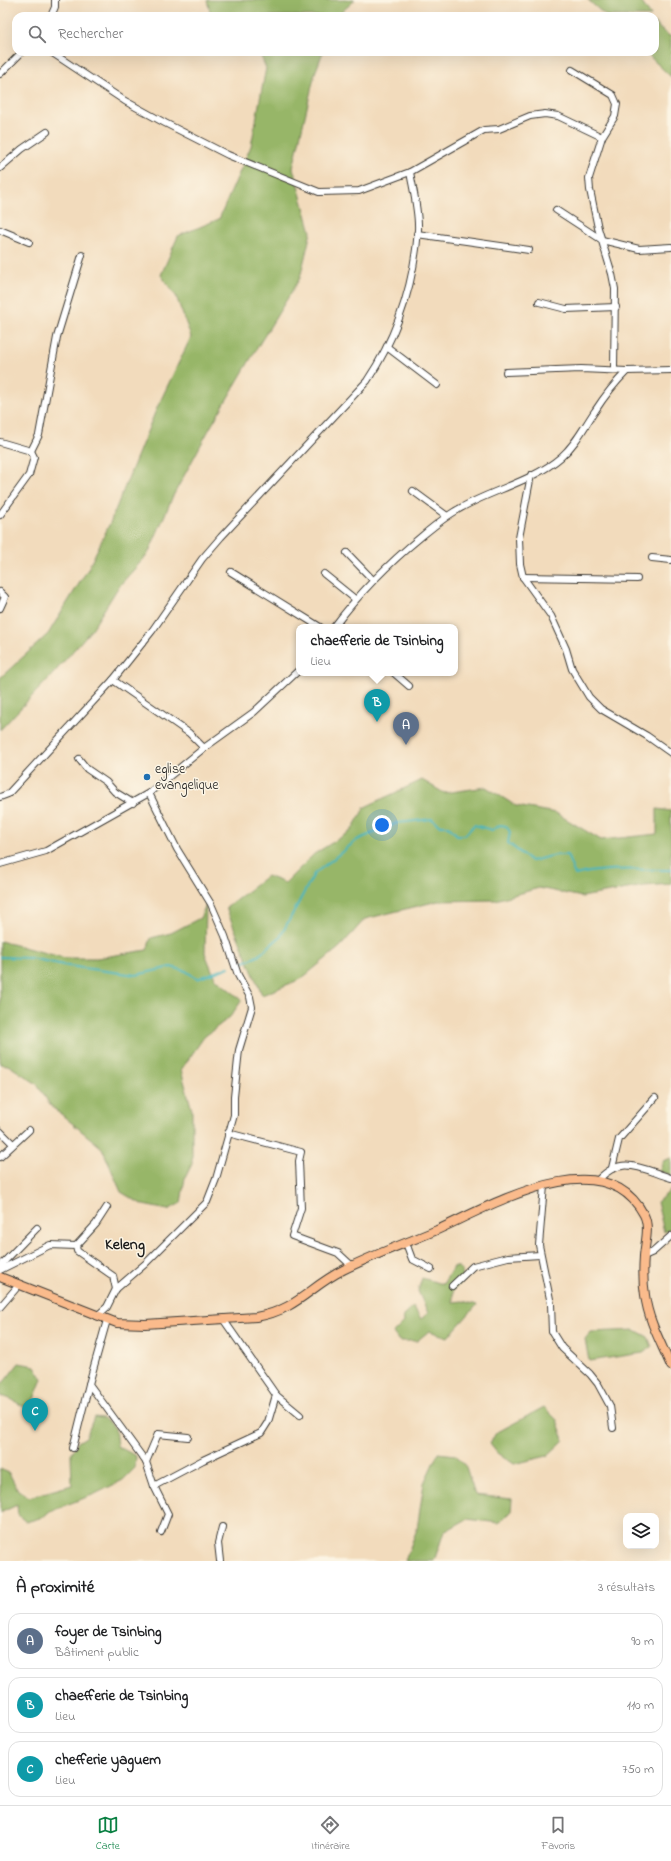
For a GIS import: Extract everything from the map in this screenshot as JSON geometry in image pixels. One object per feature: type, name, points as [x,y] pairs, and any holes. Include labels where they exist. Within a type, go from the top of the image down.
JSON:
[{"type":"main road","points":[[0,1277],[107,1320],[145,1324],[256,1317],[273,1314],[284,1310],[330,1277],[352,1266],[510,1197],[544,1186],[582,1180],[598,1180],[627,1194],[637,1204],[644,1216],[647,1225],[644,1256],[644,1281],[648,1309],[652,1323],[671,1366]]},
{"type":"street","points":[[53,12],[55,7],[55,0]]},
{"type":"street","points":[[0,74],[18,56]]},
{"type":"street","points":[[57,56],[125,101],[228,155],[320,192],[358,191],[410,172],[484,130],[499,129],[530,116],[545,114],[558,116],[602,137]]},
{"type":"street","points":[[572,70],[613,95],[617,104],[615,116],[602,137],[589,178],[590,190],[612,274],[616,307],[614,369]]},
{"type":"street","points":[[0,168],[22,149],[47,132]]},
{"type":"street","points":[[0,797],[8,794],[113,680],[152,631],[202,559],[367,381],[387,347],[406,300],[418,229],[410,172]]},
{"type":"street","points":[[556,210],[602,240],[639,249],[671,247]]},
{"type":"street","points":[[0,230],[29,242]]},
{"type":"street","points":[[417,234],[529,250]]},
{"type":"street","points":[[31,451],[36,445],[42,424],[50,370],[57,337],[82,255]]},
{"type":"street","points":[[539,302],[566,309],[616,307]]},
{"type":"street","points":[[387,347],[437,384]]},
{"type":"street","points":[[506,372],[581,369],[671,370]]},
{"type":"street","points":[[336,624],[355,599],[373,580],[411,545],[447,516],[477,499],[503,489],[531,475],[561,457],[575,443],[594,412],[627,370]]},
{"type":"street","points":[[0,442],[31,451],[34,457],[29,475],[0,515]]},
{"type":"street","points":[[531,475],[519,538],[520,564],[523,577],[551,616],[563,643],[572,669],[589,697],[601,709],[647,736],[671,753]]},
{"type":"street","points":[[413,491],[447,516]]},
{"type":"street","points":[[347,553],[373,580]]},
{"type":"street","points":[[652,558],[671,560]]},
{"type":"street","points":[[231,572],[315,624]]},
{"type":"street","points":[[324,574],[355,599]]},
{"type":"street","points":[[523,577],[637,579]]},
{"type":"street","points":[[0,592],[5,597],[0,608]]},
{"type":"street","points":[[0,864],[46,851],[133,803],[204,748],[254,712],[296,673]]},
{"type":"street","points":[[397,676],[409,686]]},
{"type":"street","points":[[113,680],[189,733],[204,748]]},
{"type":"street","points":[[79,759],[87,769],[106,782],[115,792],[133,803]]},
{"type":"street","points":[[97,1316],[106,1307],[116,1289],[145,1264],[207,1202],[216,1179],[234,1115],[234,1096],[239,1050],[252,1007],[250,997],[238,975],[225,936],[211,904],[177,849],[149,792]]},
{"type":"street","points":[[612,1168],[619,1139],[655,1098]]},
{"type":"street","points":[[0,1130],[14,1144]]},
{"type":"street","points":[[0,1157],[29,1130]]},
{"type":"street","points":[[228,1133],[301,1152],[299,1161],[301,1208],[292,1236],[338,1253],[352,1266]]},
{"type":"street","points":[[598,1180],[612,1168],[621,1164],[671,1178]]},
{"type":"street","points":[[544,1186],[539,1236],[540,1255],[551,1304],[552,1332],[562,1348],[590,1374],[598,1384],[610,1406],[613,1428]]},
{"type":"street","points":[[0,1270],[50,1245],[76,1246],[96,1224],[107,1207]]},
{"type":"street","points":[[0,1266],[37,1228]]},
{"type":"street","points":[[644,1256],[653,1252],[671,1236]]},
{"type":"street","points":[[406,1243],[412,1259],[431,1269]]},
{"type":"street","points":[[76,1246],[77,1251],[113,1276],[116,1289]]},
{"type":"street","points":[[452,1286],[473,1266],[508,1257],[540,1255]]},
{"type":"street","points":[[0,1307],[19,1285]]},
{"type":"street","points":[[222,1319],[276,1395],[300,1415]]},
{"type":"street","points":[[73,1448],[107,1320]]},
{"type":"street","points":[[89,1384],[146,1462],[154,1486],[168,1514],[161,1532]]},
{"type":"street","points":[[154,1486],[202,1460],[261,1432],[268,1422],[276,1395]]},
{"type":"street","points":[[146,1462],[158,1434],[188,1437]]},
{"type":"street","points":[[220,1561],[218,1543],[222,1527]]},
{"type":"green space","points":[[207,0],[355,0],[342,12],[210,12]]},
{"type":"green space","points":[[588,0],[640,0],[648,12],[602,12]]},
{"type":"green space","points":[[659,28],[671,37],[671,77],[649,56],[659,56]]},
{"type":"green space","points":[[261,56],[321,56],[315,73],[293,168],[311,232],[300,278],[210,428],[173,496],[148,554],[119,586],[92,629],[53,674],[0,730],[0,678],[48,634],[88,569],[110,523],[156,410],[191,337],[176,296],[161,275],[178,236],[219,219],[251,146],[266,68]]},
{"type":"green space","points":[[422,780],[444,793],[486,787],[516,806],[556,813],[601,840],[657,834],[657,809],[671,811],[671,884],[644,886],[582,897],[539,888],[495,900],[438,901],[365,919],[340,947],[301,979],[262,995],[226,908],[267,876],[285,883],[314,854],[351,831],[365,807]]},
{"type":"green space","points":[[206,905],[205,953],[215,978],[242,1000],[230,1017],[204,1037],[181,1070],[192,1110],[192,1164],[185,1178],[181,1203],[168,1210],[143,1205],[121,1192],[102,1148],[50,1105],[37,1084],[8,1065],[0,1064],[0,941],[65,958],[97,958],[147,950],[151,938],[171,933],[200,918]]},
{"type":"green space","points":[[671,1158],[671,1175],[659,1171],[663,1161]]},
{"type":"green space","points":[[671,1190],[671,1229],[664,1232],[657,1202]]},
{"type":"green space","points":[[453,1267],[459,1267],[462,1271],[463,1280],[453,1291],[453,1302],[463,1301],[477,1305],[448,1337],[429,1331],[417,1341],[399,1341],[393,1333],[404,1322],[403,1316],[413,1307],[421,1319],[428,1313],[418,1291],[422,1278],[443,1284]]},
{"type":"green space","points":[[635,1330],[648,1337],[652,1347],[643,1353],[589,1361],[585,1339],[591,1332]]},
{"type":"green space","points":[[19,1363],[35,1366],[42,1379],[34,1399],[24,1407],[11,1399],[0,1396],[0,1383],[3,1383]]},
{"type":"green space","points":[[544,1407],[557,1420],[564,1440],[547,1456],[514,1464],[498,1453],[490,1443],[496,1433]]},
{"type":"green space","points":[[94,1417],[103,1418],[115,1428],[117,1446],[136,1456],[135,1468],[123,1480],[95,1494],[50,1511],[43,1517],[26,1522],[18,1515],[17,1505],[0,1513],[0,1469],[9,1473],[18,1490],[29,1497],[72,1485],[71,1454],[78,1442],[86,1437]]},
{"type":"green space","points":[[438,1453],[456,1455],[466,1467],[475,1495],[512,1499],[511,1511],[499,1523],[467,1519],[444,1532],[434,1561],[405,1561],[417,1529],[424,1483]]},
{"type":"waterway","points":[[242,963],[258,956],[280,937],[314,874],[357,840],[397,823],[432,819],[440,826],[448,826],[457,835],[465,835],[474,825],[492,830],[500,825],[506,826],[510,832],[508,843],[531,861],[556,855],[567,855],[575,875],[587,872],[611,870],[671,870]]},
{"type":"waterway","points":[[0,957],[31,958],[68,966],[136,975],[171,967],[186,971],[197,979],[229,967]]},
{"type":"place","name":"chaefferie de Tsinbing","points":[[377,722]]},
{"type":"place","name":"foyer de Tsinbing","points":[[406,745]]},
{"type":"place","name":"eglise evangelique","points":[[147,777]]},
{"type":"place","name":"chefferie yaguem","points":[[35,1431]]},
{"type":"district","name":"Keleng","points":[[125,1245]]}]
